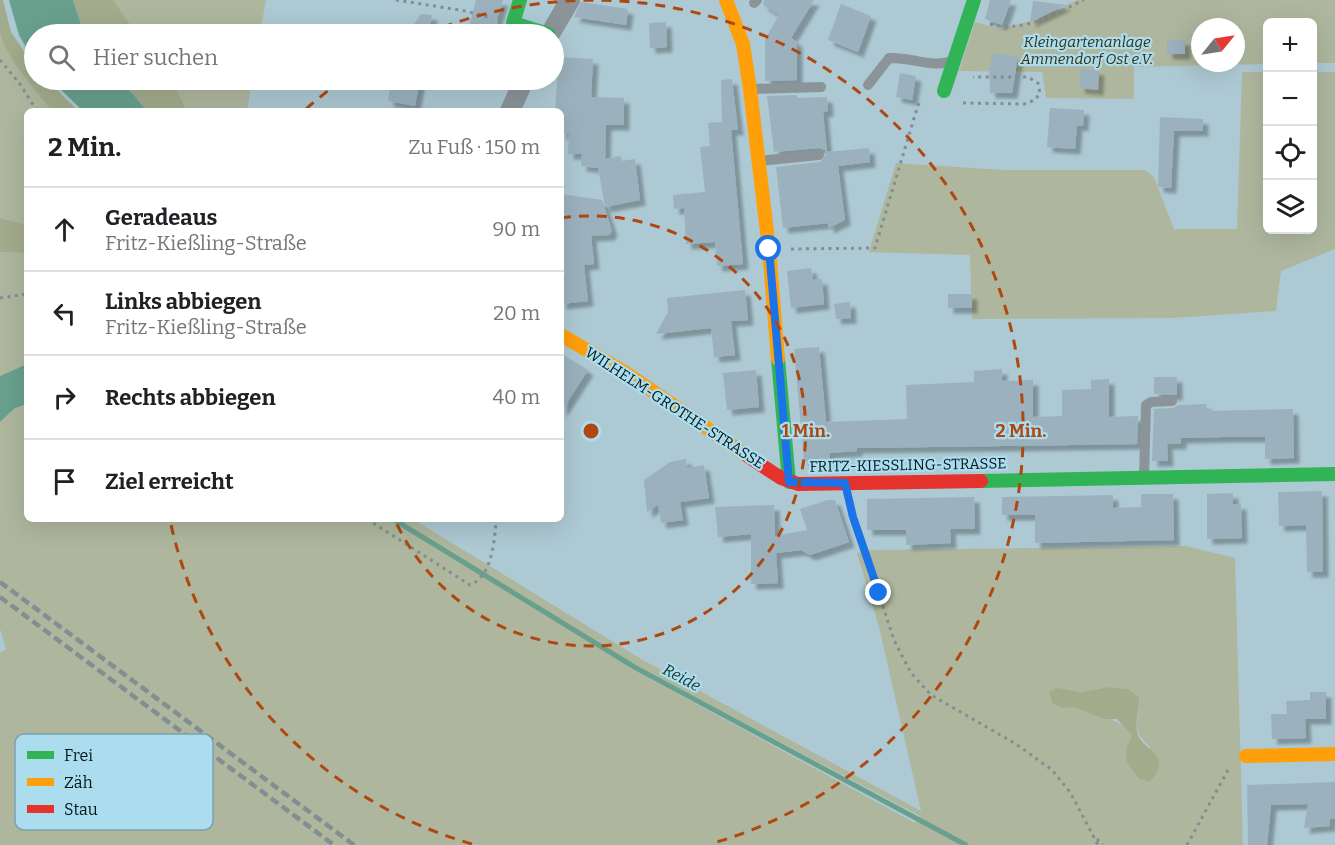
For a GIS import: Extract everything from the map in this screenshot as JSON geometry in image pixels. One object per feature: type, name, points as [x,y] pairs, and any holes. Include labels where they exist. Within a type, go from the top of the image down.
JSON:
[{"type":"street","points":[[516,24],[513,23],[520,0]]},
{"type":"street","points":[[555,24],[570,0]]},
{"type":"street","name":"FRITZ-KIESSLING-STRASSE","points":[[726,0],[743,44],[750,89],[769,249],[789,482],[845,483],[1335,474]]},
{"type":"street","points":[[944,91],[974,0]]},
{"type":"street","points":[[511,108],[519,90]]},
{"type":"street","name":"WILHELM-GROTHE-STRASSE","points":[[564,337],[626,373],[789,482]]},
{"type":"street","points":[[1246,756],[1335,754]]},
{"type":"lane","points":[[868,86],[889,58],[901,57],[926,65],[952,68]]},
{"type":"lane","points":[[750,89],[821,87]]},
{"type":"lane","points":[[758,161],[819,155]]},
{"type":"lane","points":[[1144,478],[1146,405],[1151,402],[1172,401]]},
{"type":"path","points":[[396,0],[466,11],[513,23]]},
{"type":"path","points":[[968,18],[1013,27],[1039,21],[1084,0]]},
{"type":"path","points":[[0,60],[24,89]]},
{"type":"path","points":[[769,249],[875,248],[918,105],[930,93],[944,91],[953,100],[965,104],[1024,104],[1035,100],[1040,93],[1038,83],[1028,76],[961,78],[952,68]]},
{"type":"path","points":[[25,90],[35,108]]},
{"type":"path","points":[[0,298],[24,294]]},
{"type":"path","points":[[845,483],[853,517],[894,640],[911,673],[931,695],[1016,744],[1052,770],[1070,792],[1098,845]]},
{"type":"path","points":[[373,522],[470,585],[480,576],[488,563],[495,536],[496,522]]},
{"type":"path","points":[[1187,845],[1234,760],[1246,756]]},
{"type":"path","points":[[1095,837],[1103,845]]},
{"type":"green space","points":[[113,0],[266,0],[262,24],[130,24]]},
{"type":"green space","name":"Kleingartenanlage Ammendorf Ost e.V.","points":[[1077,0],[1335,0],[1335,63],[1317,63],[1317,18],[1263,18],[1263,64],[1245,64],[1245,18],[1191,18],[1191,66],[1134,67],[1134,99],[1046,98],[1042,72],[959,71],[975,22],[1000,29],[1038,19]]},
{"type":"green space","points":[[0,33],[7,49],[24,72],[24,90],[37,90],[50,108],[24,108],[24,224],[0,218]]},
{"type":"green space","points":[[1242,72],[1263,72],[1263,234],[1317,234],[1317,72],[1335,72],[1335,249],[1281,271],[1276,311],[1173,318],[972,319],[970,255],[869,252],[896,163],[1003,170],[1145,170],[1154,177],[1174,229],[1237,229]]},
{"type":"green space","points":[[177,90],[250,90],[247,108],[186,108]]},
{"type":"green space","points":[[0,252],[24,253],[24,365],[0,376]]},
{"type":"green space","points":[[24,405],[24,522],[418,522],[641,659],[921,811],[880,631],[857,553],[870,550],[1186,546],[1235,558],[1243,845],[0,845],[0,653],[6,649],[0,629],[0,422],[15,408]],"holes":[[[515,593],[637,666],[920,816],[915,823],[634,670]],[[1109,687],[1128,689],[1139,697],[1138,730],[1151,748],[1127,746],[1132,736],[1126,729],[1114,720],[1074,707],[1066,690],[1081,692]]]},
{"type":"shaded area","points":[[0,0],[3,0],[11,32],[24,51],[24,75],[3,43],[0,33]]},
{"type":"shaded area","points":[[9,0],[73,0],[81,24],[24,24],[24,44],[19,35]]},
{"type":"shaded area","points":[[73,0],[113,0],[130,24],[81,24]]},
{"type":"shaded area","points":[[36,90],[57,90],[75,108],[50,108]]},
{"type":"shaded area","points":[[61,90],[129,90],[144,108],[80,108]]},
{"type":"shaded area","points":[[129,90],[177,90],[186,108],[144,108]]},
{"type":"shaded area","points":[[0,218],[24,224],[24,253],[0,252]]},
{"type":"shaded area","points":[[24,365],[24,405],[15,408],[0,422],[0,376]]},
{"type":"shaded area","points":[[1109,687],[1128,689],[1139,697],[1138,735],[1159,760],[1156,773],[1149,782],[1139,779],[1126,761],[1127,746],[1132,736],[1117,719],[1105,719],[1074,707],[1063,708],[1053,704],[1049,692],[1056,688],[1081,692]]},
{"type":"building","points":[[476,0],[503,0],[497,24],[470,24]]},
{"type":"building","points":[[764,0],[814,0],[791,38],[797,42],[797,80],[765,81],[765,39],[779,15],[763,5]]},
{"type":"building","points":[[990,0],[1011,0],[1002,25],[985,19]]},
{"type":"building","points":[[1033,1],[1066,5],[1030,22]]},
{"type":"building","points":[[581,2],[628,9],[626,25],[574,17]]},
{"type":"building","points":[[841,4],[871,16],[858,52],[828,40]]},
{"type":"building","points":[[421,14],[432,15],[431,24],[414,24]]},
{"type":"building","points":[[666,22],[667,47],[650,48],[649,23]]},
{"type":"building","points":[[1167,40],[1185,40],[1185,54],[1167,54]]},
{"type":"building","points":[[993,53],[1018,56],[1012,93],[990,93],[989,69]]},
{"type":"building","points":[[564,57],[593,59],[591,97],[624,98],[624,125],[606,125],[605,159],[621,156],[622,161],[635,159],[640,200],[605,207],[598,168],[581,166],[582,154],[568,154],[569,134],[564,134],[564,108],[555,108],[557,90],[564,90]]},
{"type":"building","points":[[1081,69],[1099,70],[1098,90],[1079,88]]},
{"type":"building","points":[[900,73],[916,76],[912,100],[896,97]]},
{"type":"building","points":[[732,79],[738,130],[731,130],[743,264],[717,266],[715,242],[686,244],[684,208],[674,209],[673,195],[705,192],[700,147],[710,146],[708,123],[722,122],[721,80]]},
{"type":"building","points":[[390,90],[418,90],[415,106],[388,101]]},
{"type":"building","points":[[797,95],[797,98],[827,97],[828,111],[823,112],[827,152],[869,148],[870,162],[838,166],[845,220],[829,228],[828,223],[783,228],[776,167],[820,162],[826,155],[825,150],[819,148],[774,152],[767,96]]},
{"type":"building","points":[[1050,108],[1084,110],[1083,126],[1077,125],[1075,149],[1047,147]]},
{"type":"building","points":[[1160,117],[1203,119],[1203,131],[1174,131],[1171,188],[1158,187]]},
{"type":"building","points":[[564,194],[602,200],[612,231],[609,235],[591,236],[594,264],[584,265],[588,301],[564,304]]},
{"type":"building","points":[[811,268],[813,280],[822,279],[824,304],[791,308],[787,271]]},
{"type":"building","points":[[745,290],[748,320],[731,321],[735,355],[714,357],[711,328],[656,334],[668,312],[667,298]]},
{"type":"building","points":[[948,294],[972,294],[972,308],[948,308]]},
{"type":"building","points":[[850,302],[851,318],[836,319],[834,304]]},
{"type":"building","points":[[819,347],[826,422],[907,419],[906,385],[974,382],[974,371],[1002,369],[1002,381],[1033,380],[1033,417],[1062,416],[1062,390],[1091,389],[1091,380],[1109,379],[1109,417],[1138,416],[1137,444],[857,448],[857,451],[829,453],[830,459],[804,461],[794,349]]},
{"type":"building","points":[[564,356],[588,370],[564,407]]},
{"type":"building","points":[[756,370],[759,407],[727,410],[723,373]]},
{"type":"building","points":[[1154,377],[1177,377],[1177,395],[1154,394]]},
{"type":"building","points":[[1206,404],[1207,411],[1293,409],[1294,458],[1265,459],[1265,437],[1221,437],[1181,438],[1181,444],[1167,444],[1168,461],[1152,461],[1154,409]]},
{"type":"building","points":[[686,459],[687,468],[704,465],[709,498],[680,502],[683,520],[661,523],[658,505],[647,512],[644,480],[670,462]]},
{"type":"building","points":[[1322,491],[1323,572],[1307,572],[1306,525],[1279,526],[1278,492]]},
{"type":"building","points":[[1233,493],[1233,504],[1241,504],[1242,538],[1207,539],[1207,494]]},
{"type":"building","points":[[1141,494],[1173,494],[1174,540],[1035,543],[1035,515],[1002,515],[1002,497],[1113,495],[1113,508],[1141,507]]},
{"type":"building","points":[[974,497],[975,529],[950,529],[951,543],[906,545],[906,530],[867,530],[867,499]]},
{"type":"building","points":[[835,500],[849,542],[810,555],[801,550],[776,553],[778,583],[751,584],[751,534],[718,537],[715,507],[774,505],[775,536],[807,530],[800,509]]},
{"type":"building","points":[[1310,692],[1326,692],[1326,719],[1305,719],[1306,738],[1272,739],[1271,714],[1287,714],[1286,701],[1310,700]]},
{"type":"building","points":[[1335,782],[1335,819],[1330,819],[1330,826],[1304,828],[1308,804],[1271,805],[1267,845],[1248,845],[1247,785]]},
{"type":"waterway","name":"Reide","points":[[398,522],[636,668],[966,845]]},
{"type":"railway","points":[[0,582],[205,734]]},
{"type":"railway","points":[[0,597],[185,734]]},
{"type":"railway","points":[[213,740],[354,845]]},
{"type":"railway","points":[[213,755],[334,845]]},
{"type":"traffic: fast","points":[[516,24],[513,23],[520,0]]},
{"type":"traffic: fast","points":[[944,91],[974,0]]},
{"type":"traffic: fast","points":[[778,359],[789,482]]},
{"type":"traffic: fast","points":[[981,481],[1335,474]]},
{"type":"traffic: slow","points":[[726,0],[743,44],[750,89],[769,249],[778,359]]},
{"type":"traffic: slow","points":[[564,337],[626,373],[749,457]]},
{"type":"traffic: slow","points":[[1246,756],[1335,754]]},
{"type":"traffic: jam","points":[[749,457],[781,478],[798,484],[981,481]]},
{"type":"route","points":[[769,249],[789,482],[798,484],[845,483],[853,517],[879,593]]}]
